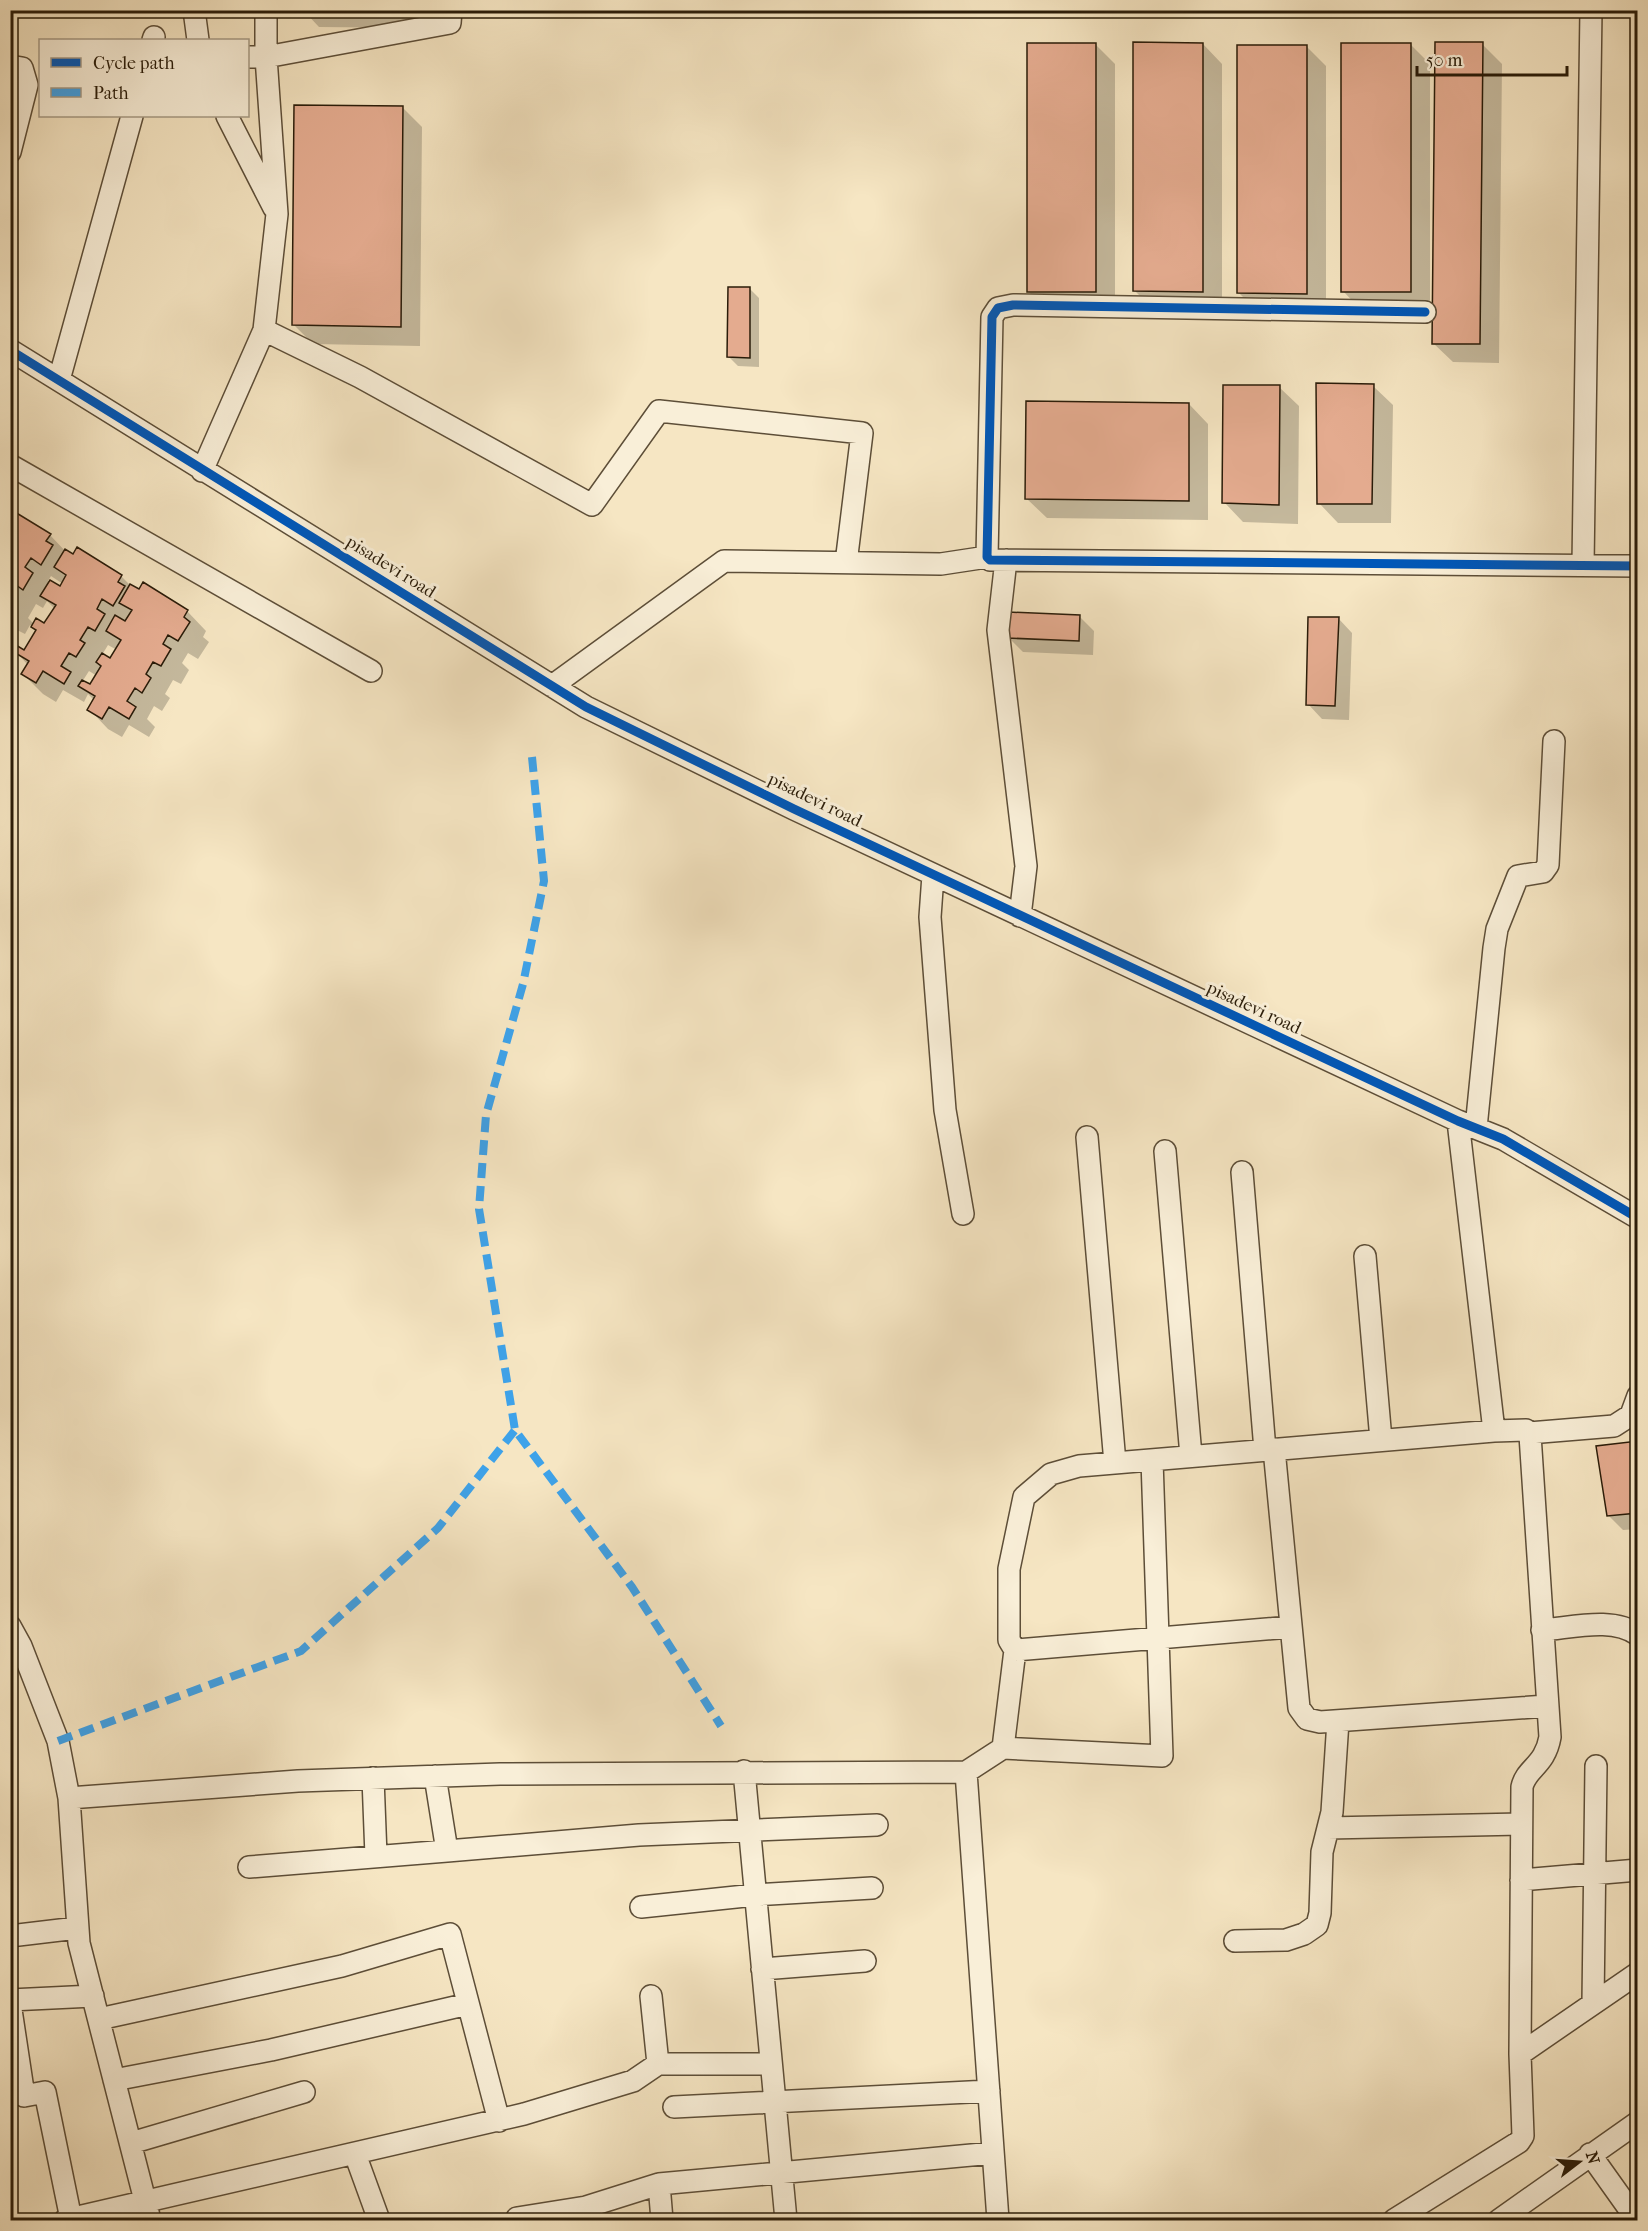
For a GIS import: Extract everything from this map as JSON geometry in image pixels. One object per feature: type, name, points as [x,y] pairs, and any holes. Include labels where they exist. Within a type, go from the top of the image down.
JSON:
[{"type":"street","points":[[194,10],[198,39]]},
{"type":"street","points":[[202,471],[264,330],[277,214],[257,57],[266,10]]},
{"type":"street","points":[[257,57],[450,23],[450,10]]},
{"type":"street","points":[[1583,565],[1591,10]]},
{"type":"street","points":[[10,66],[22,68],[27,85],[10,152]]},
{"type":"street","points":[[59,380],[132,117]]},
{"type":"street","points":[[228,117],[277,214]]},
{"type":"street","points":[[1020,916],[1026,866],[998,630],[992,317],[998,308],[1013,304],[1425,312]]},
{"type":"street","points":[[264,330],[360,376],[592,505],[659,411],[862,433],[846,563]]},
{"type":"street","name":"pisadevi road","points":[[10,350],[586,707],[1020,916],[1467,1124],[1503,1138],[1638,1218]]},
{"type":"street","points":[[10,465],[370,671]]},
{"type":"street","points":[[552,686],[724,561],[941,564],[996,559],[1638,566]]},
{"type":"street","points":[[1494,1431],[1467,1124],[1497,929],[1518,876],[1543,872],[1548,866],[1554,741]]},
{"type":"street","points":[[933,875],[930,917],[945,1110],[963,1214]]},
{"type":"street","points":[[1087,1137],[1115,1463]]},
{"type":"street","points":[[1166,1151],[1191,1456]]},
{"type":"street","points":[[1242,1172],[1299,1708],[1307,1719],[1338,1721],[1547,1706]]},
{"type":"street","points":[[1365,1256],[1381,1440]]},
{"type":"street","points":[[1003,1748],[1015,1650],[1009,1640],[1009,1569],[1024,1497],[1052,1474],[1079,1466],[1270,1449],[1494,1431],[1526,1430],[1529,1433],[1614,1426],[1631,1414],[1638,1396]]},
{"type":"street","points":[[1394,2220],[1519,2142],[1525,2130],[1521,2118],[1520,2055],[1523,1783],[1544,1759],[1549,1746],[1529,1433]]},
{"type":"street","points":[[69,1798],[435,1776],[744,1771],[966,1772],[1003,1748],[1162,1756],[1152,1460]]},
{"type":"street","points":[[1542,1630],[1610,1625],[1622,1626],[1638,1635]]},
{"type":"street","points":[[10,1626],[21,1646],[58,1741],[69,1798],[77,1928],[148,2212]]},
{"type":"street","points":[[1015,1650],[1291,1627]]},
{"type":"street","points":[[1235,1941],[1286,1940],[1304,1934],[1317,1924],[1320,1913],[1322,1852],[1332,1812],[1338,1721]]},
{"type":"street","points":[[1593,2004],[1596,1766]]},
{"type":"street","points":[[744,1771],[786,2220]]},
{"type":"street","points":[[966,1772],[998,2220]]},
{"type":"street","points":[[435,1776],[447,1851]]},
{"type":"street","points":[[373,1778],[376,1856]]},
{"type":"street","points":[[1328,1828],[1521,1824]]},
{"type":"street","points":[[249,1867],[639,1835],[877,1825]]},
{"type":"street","points":[[1521,1880],[1638,1870]]},
{"type":"street","points":[[641,1907],[755,1895],[872,1888]]},
{"type":"street","points":[[10,1936],[77,1928]]},
{"type":"street","points":[[99,2019],[342,1966],[450,1934],[499,2121]]},
{"type":"street","points":[[762,1969],[865,1961]]},
{"type":"street","points":[[1520,2055],[1638,1974]]},
{"type":"street","points":[[93,1996],[10,2002],[24,2096],[45,2092],[68,2220],[148,2212],[355,2154],[499,2121],[633,2081],[658,2064],[771,2064]]},
{"type":"street","points":[[651,1996],[658,2064]]},
{"type":"street","points":[[114,2080],[271,2050],[468,2004]]},
{"type":"street","points":[[674,2107],[988,2091]]},
{"type":"street","points":[[131,2143],[304,2092]]},
{"type":"street","points":[[1499,2220],[1638,2122]]},
{"type":"street","points":[[518,2220],[518,2218],[587,2214],[659,2184],[993,2153]]},
{"type":"street","points":[[355,2154],[379,2220]]},
{"type":"street","points":[[1590,2154],[1637,2220]]},
{"type":"street","points":[[659,2184],[662,2220]]},
{"type":"building","points":[[1133,42],[1203,43],[1203,292],[1133,291]]},
{"type":"building","points":[[1435,42],[1483,42],[1480,344],[1432,344]]},
{"type":"building","points":[[1027,43],[1096,43],[1096,292],[1027,292]]},
{"type":"building","points":[[1341,43],[1411,43],[1411,292],[1341,292]]},
{"type":"building","points":[[1237,45],[1307,45],[1307,294],[1237,293]]},
{"type":"building","points":[[294,105],[403,106],[401,327],[292,325]]},
{"type":"building","points":[[728,287],[750,287],[750,358],[727,357]]},
{"type":"building","points":[[1316,383],[1374,384],[1372,504],[1317,504]]},
{"type":"building","points":[[1223,385],[1280,385],[1279,505],[1222,503]]},
{"type":"building","points":[[1026,401],[1189,403],[1189,501],[1025,499]]},
{"type":"building","points":[[10,509],[51,534],[46,541],[53,545],[41,565],[31,558],[25,567],[33,573],[23,590],[16,585],[10,595]]},
{"type":"building","points":[[77,547],[122,575],[118,582],[125,586],[113,606],[102,599],[97,609],[105,614],[95,631],[88,627],[80,640],[85,643],[76,657],[69,653],[61,666],[71,672],[64,684],[43,671],[36,683],[21,674],[29,661],[12,651],[16,645],[24,650],[36,630],[31,627],[36,618],[44,623],[56,605],[40,596],[50,580],[60,586],[66,575],[54,567],[65,549],[73,554]]},
{"type":"building","points":[[143,582],[188,610],[184,617],[190,622],[178,641],[168,635],[163,644],[171,649],[161,666],[153,662],[146,674],[151,678],[142,693],[135,688],[127,701],[136,707],[129,719],[109,707],[102,719],[87,710],[95,696],[78,686],[82,680],[90,684],[101,666],[96,662],[102,653],[110,658],[121,640],[106,631],[115,615],[125,621],[132,610],[119,603],[130,584],[139,589]]},
{"type":"building","points":[[1008,612],[1080,615],[1079,641],[1007,638]]},
{"type":"building","points":[[1308,617],[1339,617],[1335,706],[1306,705]]},
{"type":"building","points":[[1638,1441],[1638,1513],[1607,1516],[1596,1446]]},
{"type":"marked path","points":[[532,757],[544,881],[523,984],[486,1115],[479,1209],[515,1430],[632,1587],[721,1726]]},
{"type":"marked path","points":[[58,1741],[301,1651],[438,1528],[515,1430]]},
{"type":"cycle path","points":[[1425,312],[1013,305],[998,308],[992,317],[987,557],[990,560],[1638,566]]},
{"type":"cycle path","points":[[10,350],[586,707],[794,809],[1458,1121],[1503,1139],[1638,1218]]}]
